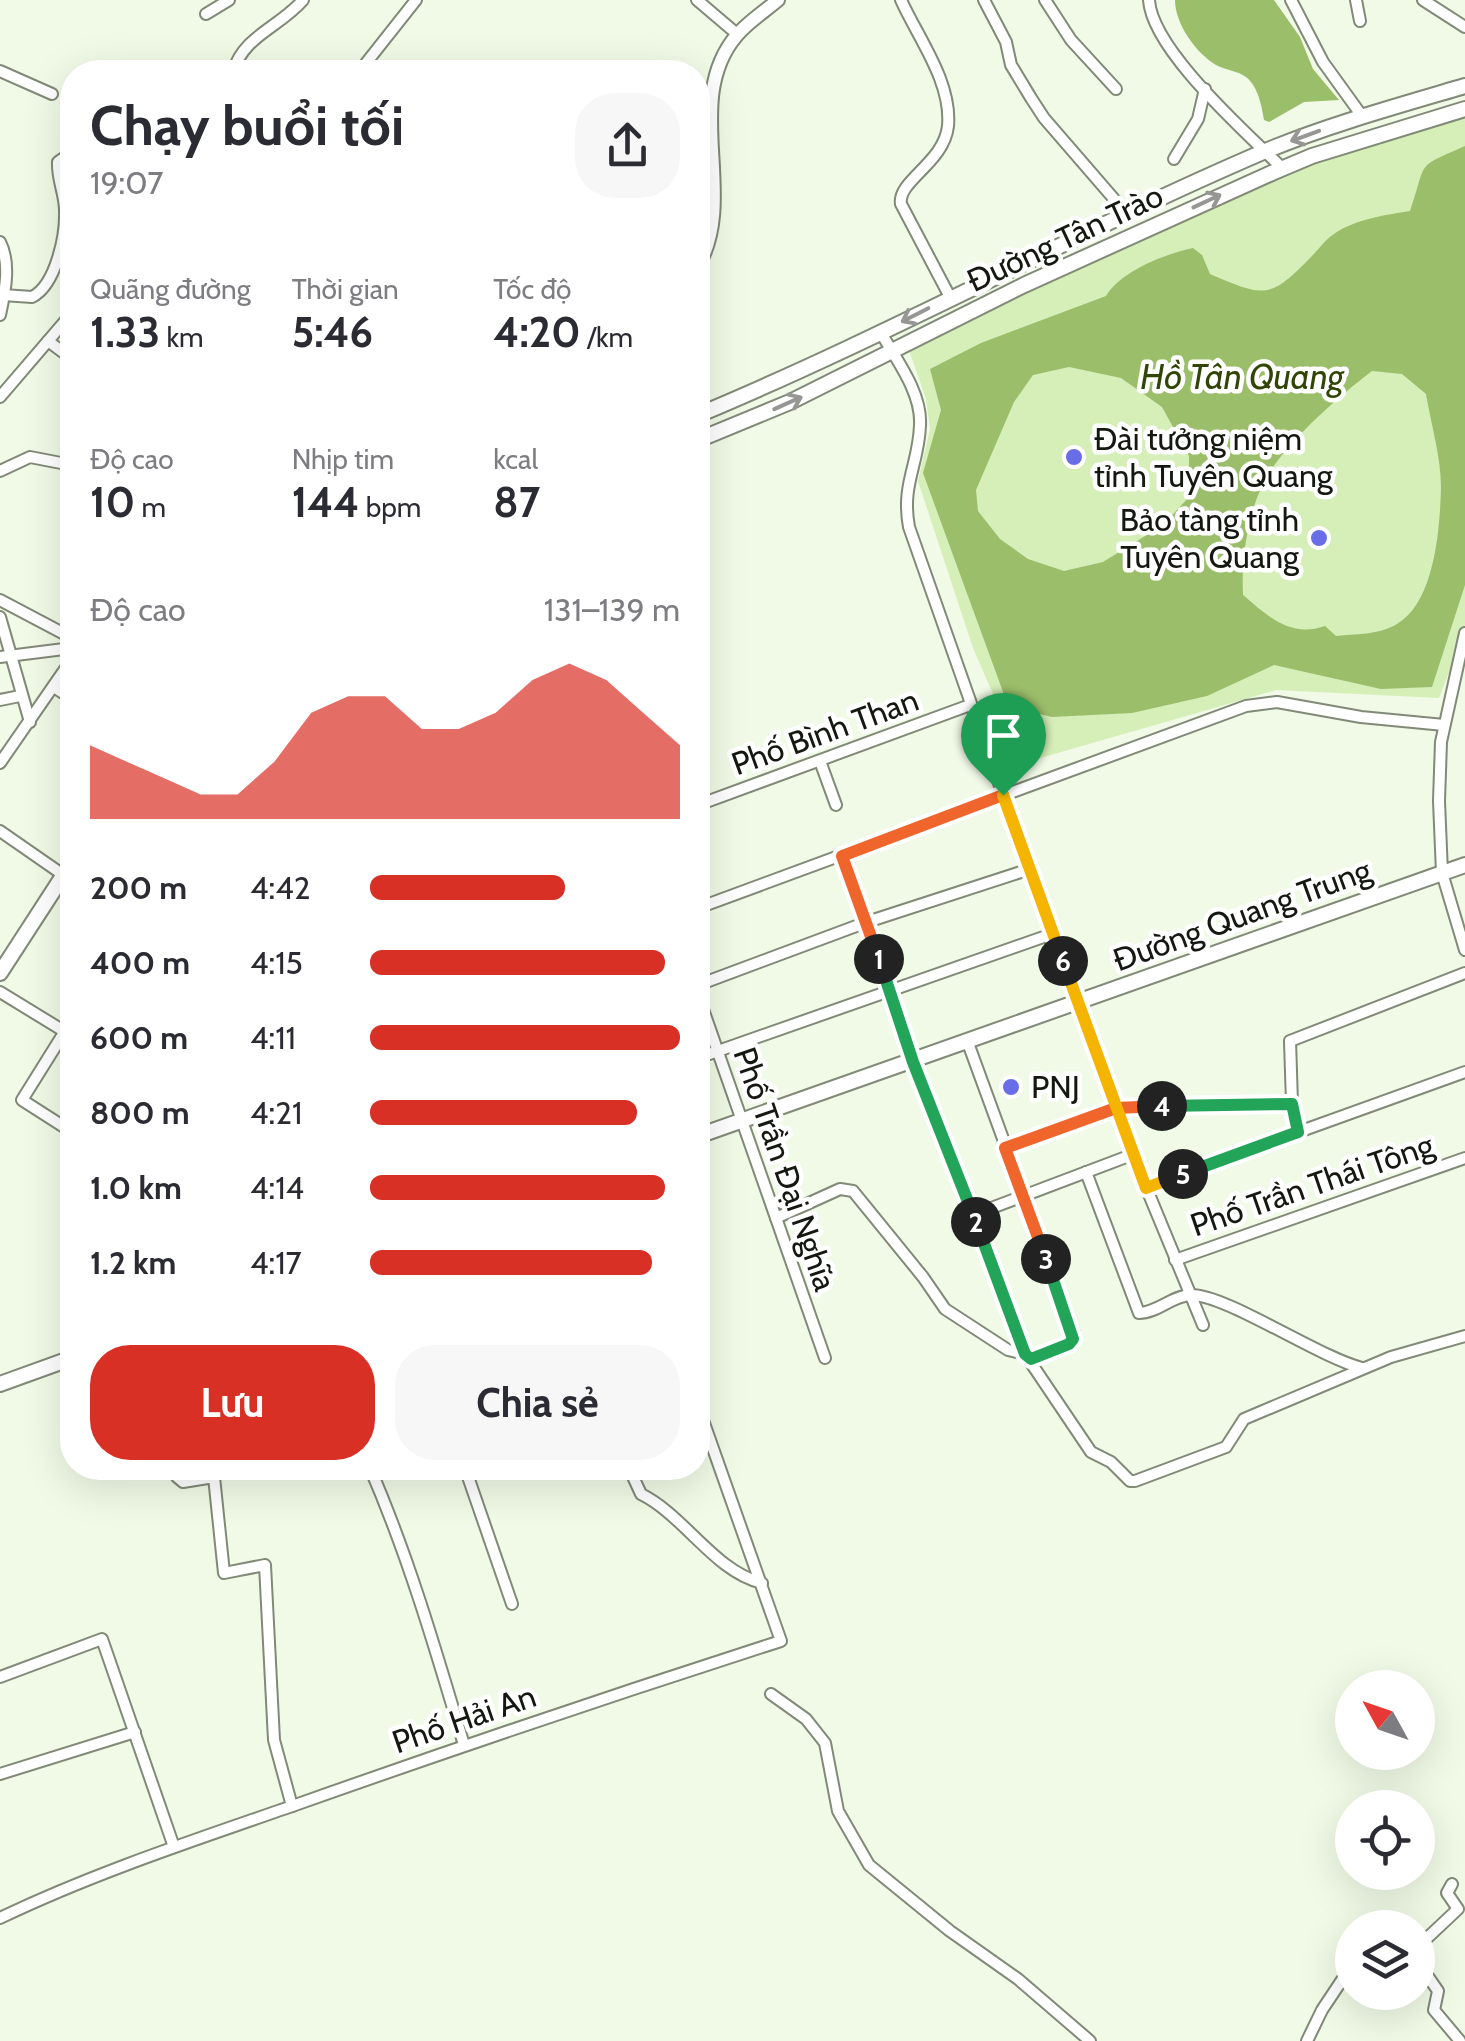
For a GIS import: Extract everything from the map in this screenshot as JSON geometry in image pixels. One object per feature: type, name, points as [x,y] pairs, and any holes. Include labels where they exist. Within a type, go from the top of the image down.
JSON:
[{"type":"main road","name":"Đường Tân Trào","points":[[710,410],[1265,152],[1362,116],[1465,86]]},
{"type":"main road","name":"Đường Tân Trào","points":[[710,435],[790,402],[1024,285],[1282,168],[1465,110]]},
{"type":"main road","name":"Đường Quang Trung","points":[[710,1132],[1465,865]]},
{"type":"main road","points":[[0,973],[60,890]]},
{"type":"main road","points":[[0,1384],[60,1362]]},
{"type":"street","points":[[206,14],[229,0]]},
{"type":"street","points":[[238,60],[253,39],[289,15],[302,0]]},
{"type":"street","points":[[369,60],[416,0]]},
{"type":"street","points":[[710,236],[714,211],[712,98],[724,54],[737,34],[778,0]]},
{"type":"street","points":[[901,0],[946,99],[948,125],[930,166],[899,194],[950,297]]},
{"type":"street","points":[[984,0],[1006,42],[1011,65],[1037,108],[1128,214]]},
{"type":"street","points":[[1045,0],[1071,40],[1116,88]]},
{"type":"street","points":[[1149,0],[1150,14],[1166,44],[1282,168]]},
{"type":"street","points":[[1292,0],[1323,62],[1362,116]]},
{"type":"street","points":[[1356,0],[1360,20]]},
{"type":"street","points":[[1423,0],[1465,27]]},
{"type":"street","points":[[702,2],[737,34]]},
{"type":"street","points":[[0,71],[52,94]]},
{"type":"street","points":[[1174,158],[1198,119],[1205,89]]},
{"type":"street","points":[[0,242],[6,253],[0,315]]},
{"type":"street","points":[[3,295],[32,297],[47,284],[60,244]]},
{"type":"street","points":[[0,396],[60,326]]},
{"type":"street","points":[[880,331],[911,387],[921,423],[905,494],[909,527],[1116,1108],[1203,1325]]},
{"type":"street","points":[[48,340],[60,350]]},
{"type":"street","points":[[0,471],[30,456],[60,464]]},
{"type":"street","points":[[0,600],[60,632]]},
{"type":"street","points":[[0,618],[4,656],[30,722]]},
{"type":"street","points":[[1465,633],[1444,725],[1439,796],[1442,874],[1465,950]]},
{"type":"street","points":[[4,656],[60,649]]},
{"type":"street","points":[[0,764],[60,677]]},
{"type":"street","points":[[54,687],[60,691]]},
{"type":"street","points":[[0,700],[20,696]]},
{"type":"street","points":[[710,904],[1246,706],[1277,702],[1361,717],[1444,725]]},
{"type":"street","name":"Phố Bình Than","points":[[710,801],[970,705]]},
{"type":"street","points":[[820,761],[836,805]]},
{"type":"street","points":[[0,831],[60,873]]},
{"type":"street","points":[[842,856],[913,1062],[1028,1356],[1091,1452],[1111,1462],[1130,1481],[1226,1448],[1244,1419],[1391,1357],[1465,1336]]},
{"type":"street","points":[[710,981],[867,922],[1030,868]]},
{"type":"street","points":[[710,1053],[1052,934]]},
{"type":"street","points":[[1298,1132],[1292,1104],[1290,1041],[1465,973]]},
{"type":"street","points":[[0,992],[60,1029]]},
{"type":"street","name":"Phố Trần Đại Nghĩa","points":[[710,1030],[825,1358]]},
{"type":"street","points":[[776,1218],[840,1189],[854,1191],[945,1309],[1008,1350],[1028,1356],[1069,1344],[1074,1334],[968,1043]]},
{"type":"street","points":[[60,1045],[22,1100],[60,1124]]},
{"type":"street","points":[[1146,1188],[1465,1072]]},
{"type":"street","points":[[1005,1148],[1116,1108],[1292,1104]]},
{"type":"street","points":[[973,1215],[1134,1154]]},
{"type":"street","name":"Phố Trần Thái Tông","points":[[1176,1260],[1465,1158]]},
{"type":"street","points":[[1086,1172],[1135,1308],[1144,1314],[1190,1295],[1218,1302],[1334,1358],[1364,1368]]},
{"type":"street","name":"Phố Hải An","points":[[0,1918],[49,1894],[174,1846],[781,1641],[710,1440]]},
{"type":"street","points":[[214,1480],[224,1573],[265,1565],[274,1740],[292,1806]]},
{"type":"street","points":[[375,1480],[411,1572],[464,1745]]},
{"type":"street","points":[[469,1480],[512,1604]]},
{"type":"street","points":[[635,1480],[641,1494],[676,1517],[740,1577],[761,1583]]},
{"type":"street","points":[[0,1677],[102,1640],[174,1846]]},
{"type":"street","points":[[771,1694],[806,1720],[825,1743],[838,1811],[869,1864],[950,1931],[1018,1979],[1090,2041]]},
{"type":"street","points":[[0,1774],[135,1732]]},
{"type":"street","points":[[1435,1931],[1458,1909],[1446,1893],[1452,1884]]},
{"type":"street","points":[[1307,2041],[1335,1991]]},
{"type":"street","points":[[1434,2010],[1460,2041]]},
{"type":"shaded area","points":[[1465,114],[1465,631],[1439,698],[1276,690],[1023,763],[973,648],[918,481],[930,429],[926,399],[909,350],[1222,194]]},
{"type":"water","points":[[1175,0],[1274,0],[1300,37],[1313,69],[1339,100],[1304,102],[1269,122],[1264,120],[1254,86],[1246,77],[1216,65],[1201,53],[1183,28]]},
{"type":"water","name":"Hồ Tân Quang","points":[[1465,146],[1465,585],[1432,687],[1381,689],[1274,665],[1207,696],[1132,713],[1052,717],[1019,709],[1006,700],[923,473],[941,410],[930,369],[981,343],[1106,296],[1133,271],[1193,248],[1202,255],[1210,274],[1256,290],[1276,287],[1342,229],[1371,218],[1410,211],[1429,163]],"holes":[[[1069,367],[1121,378],[1162,407],[1189,456],[1189,497],[1163,525],[1103,562],[1064,571],[1028,559],[1000,539],[978,511],[976,490],[1014,402],[1033,375]],[[1372,371],[1402,374],[1426,394],[1441,487],[1437,542],[1427,582],[1410,613],[1383,630],[1336,636],[1325,626],[1291,627],[1271,618],[1243,595],[1245,549],[1255,502],[1268,475],[1301,433]]]},
{"type":"place","name":"Đài tưởng niệm tỉnh Tuyên Quang","points":[[1074,457]]},
{"type":"place","name":"Bảo tàng tỉnh Tuyên Quang","points":[[1319,538]]},
{"type":"place","name":"PNJ","points":[[1011,1087]]},
{"type":"route","points":[[1003,795],[842,856],[913,1062],[1025,1354],[1031,1359],[1069,1344],[1074,1334],[1005,1148],[1116,1108],[1292,1104],[1298,1132],[1146,1188],[1116,1108],[1079,1003],[1052,934],[1003,795]]}]
